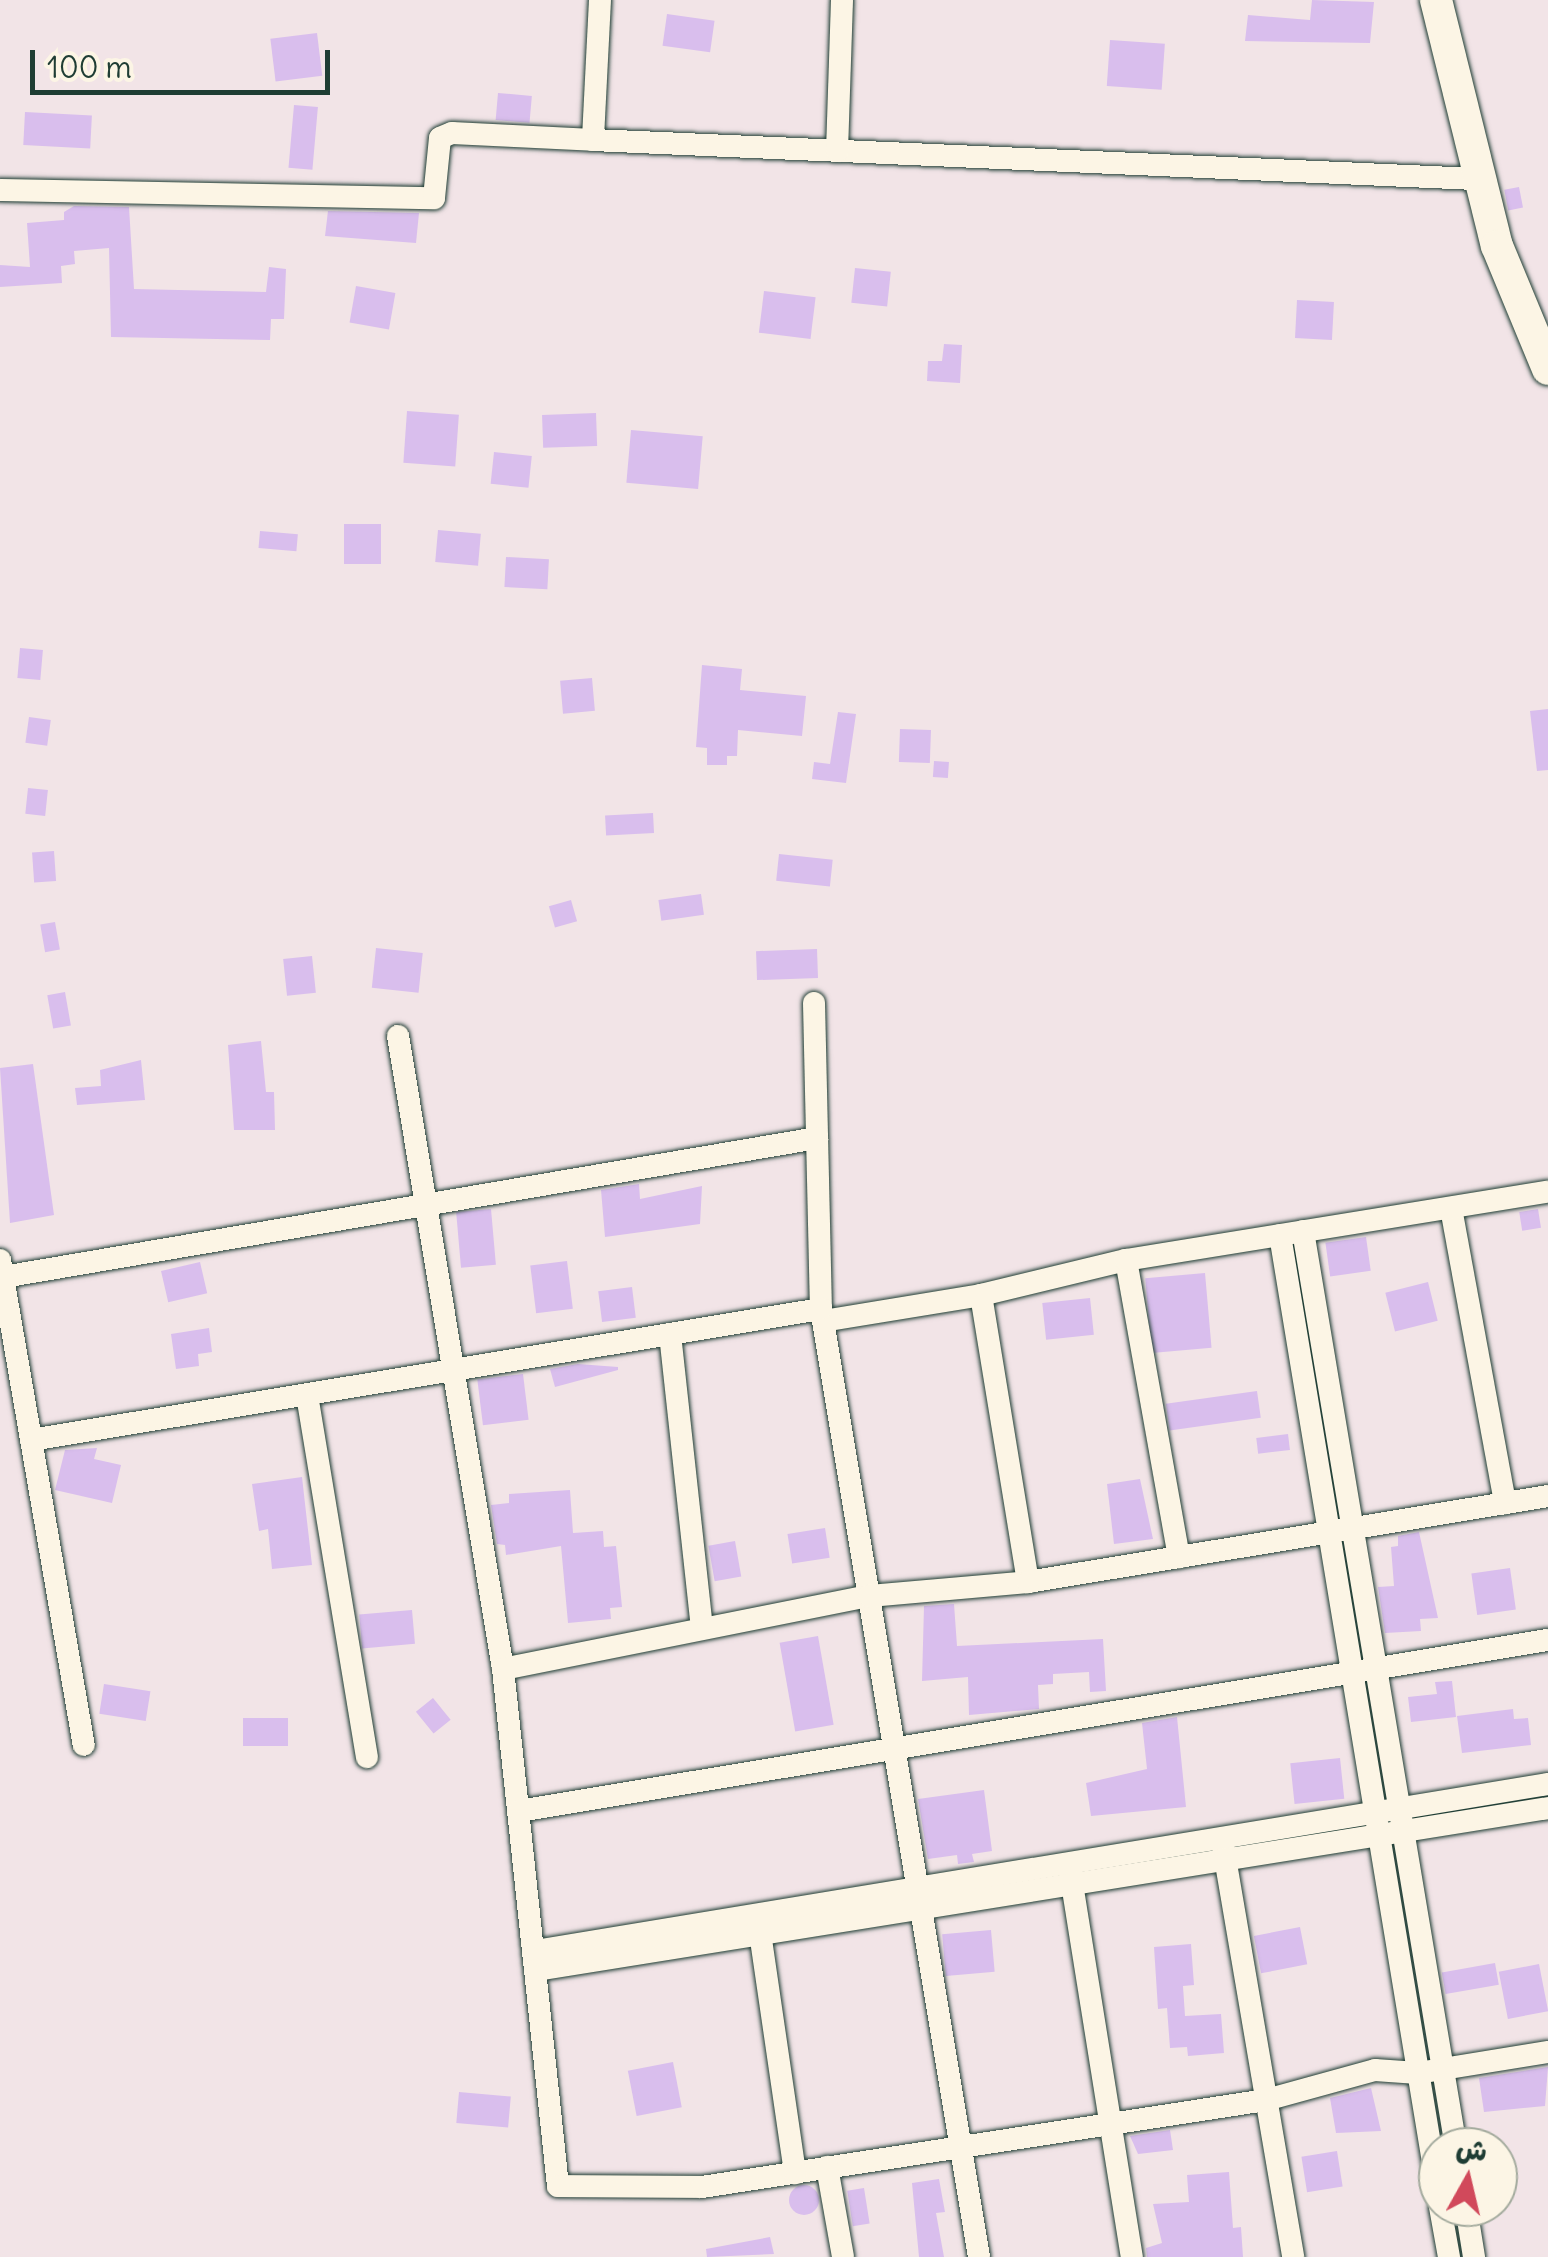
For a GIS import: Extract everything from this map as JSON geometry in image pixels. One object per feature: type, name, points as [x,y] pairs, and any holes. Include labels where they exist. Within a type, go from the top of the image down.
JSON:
[{"type":"street","points":[[593,140],[600,0]]},
{"type":"street","points":[[836,150],[842,0]]},
{"type":"street","points":[[1436,0],[1477,179],[1513,291],[1548,369]]},
{"type":"street","points":[[0,190],[434,198],[440,138],[452,133],[1477,179]]},
{"type":"street","points":[[814,1002],[822,1315],[978,2257]]},
{"type":"street","points":[[398,1036],[504,1669],[558,2186],[702,2187],[1266,2100],[1375,2070],[1418,2074],[1548,2052]]},
{"type":"street","points":[[84,1745],[2,1268],[817,1138]]},
{"type":"street","points":[[31,1440],[670,1334],[981,1295],[1126,1260],[1548,1192]]},
{"type":"street","points":[[1450,1208],[1505,1503]]},
{"type":"street","points":[[1291,1233],[1354,1528],[1453,2127]]},
{"type":"street","points":[[1291,1233],[1329,1532],[1427,2127]]},
{"type":"street","points":[[1126,1260],[1179,1557]]},
{"type":"street","points":[[981,1295],[1028,1582]]},
{"type":"street","points":[[670,1334],[702,1627]]},
{"type":"street","points":[[308,1394],[367,1757]]},
{"type":"street","points":[[504,1669],[869,1596],[1028,1582],[1548,1496]]},
{"type":"street","points":[[519,1811],[1548,1640]]},
{"type":"street","points":[[536,1960],[1223,1849],[1375,1812],[1548,1784]]},
{"type":"street","points":[[1223,1849],[1380,1836],[1548,1808]]},
{"type":"street","points":[[1223,1849],[1293,2257]]},
{"type":"street","points":[[1070,1874],[1132,2257]]},
{"type":"street","points":[[758,1923],[795,2173]]},
{"type":"street","points":[[827,2167],[843,2257]]},
{"type":"street","points":[[1443,2227],[1448,2257]]},
{"type":"street","points":[[1469,2227],[1474,2257]]},
{"type":"building","points":[[1312,0],[1374,2],[1370,43],[1245,41],[1248,15],[1310,20]]},
{"type":"building","points":[[667,14],[715,21],[710,52],[663,46]]},
{"type":"building","points":[[317,33],[322,76],[276,81],[270,39]]},
{"type":"building","points":[[1110,40],[1165,44],[1162,90],[1107,86]]},
{"type":"building","points":[[498,93],[532,96],[530,123],[496,120]]},
{"type":"building","points":[[294,105],[318,107],[312,170],[289,168]]},
{"type":"building","points":[[25,112],[92,116],[90,148],[23,145]]},
{"type":"building","points":[[1519,187],[1523,208],[1508,210],[1504,190]]},
{"type":"building","points":[[74,206],[129,207],[134,289],[266,292],[269,267],[286,269],[284,319],[271,319],[270,340],[111,337],[109,248],[74,251],[75,264],[61,266],[62,283],[0,287],[0,265],[30,267],[27,223],[64,220],[64,212]]},
{"type":"building","points":[[328,211],[419,213],[416,243],[325,236]]},
{"type":"building","points":[[855,268],[891,272],[887,307],[851,303]]},
{"type":"building","points":[[356,286],[395,293],[389,329],[350,322]]},
{"type":"building","points":[[764,291],[816,297],[810,339],[759,333]]},
{"type":"building","points":[[1297,300],[1334,302],[1332,340],[1295,338]]},
{"type":"building","points":[[944,344],[962,345],[960,383],[927,381],[928,361],[942,361]]},
{"type":"building","points":[[407,411],[459,415],[455,467],[403,463]]},
{"type":"building","points":[[596,413],[597,446],[543,448],[542,415]]},
{"type":"building","points":[[631,430],[703,436],[698,489],[626,483]]},
{"type":"building","points":[[494,452],[532,456],[528,488],[491,484]]},
{"type":"building","points":[[344,524],[381,524],[381,564],[344,564]]},
{"type":"building","points":[[438,530],[481,534],[478,566],[435,562]]},
{"type":"building","points":[[260,531],[298,534],[296,551],[259,548]]},
{"type":"building","points":[[506,557],[549,559],[547,589],[504,587]]},
{"type":"building","points":[[20,648],[43,650],[40,680],[17,678]]},
{"type":"building","points":[[702,665],[742,669],[740,690],[806,696],[802,736],[738,730],[737,756],[727,756],[727,765],[707,765],[707,748],[696,747]]},
{"type":"building","points":[[592,678],[595,711],[563,714],[560,681]]},
{"type":"building","points":[[1548,709],[1548,770],[1537,771],[1530,711]]},
{"type":"building","points":[[838,712],[856,714],[846,783],[812,779],[814,762],[830,764]]},
{"type":"building","points":[[29,717],[51,720],[47,746],[25,743]]},
{"type":"building","points":[[900,729],[931,730],[930,763],[899,762]]},
{"type":"building","points":[[934,761],[949,762],[948,778],[933,777]]},
{"type":"building","points":[[28,788],[48,790],[45,816],[25,814]]},
{"type":"building","points":[[653,813],[654,833],[606,835],[605,816]]},
{"type":"building","points":[[54,851],[56,881],[34,882],[32,853]]},
{"type":"building","points":[[779,854],[833,860],[830,886],[776,881]]},
{"type":"building","points":[[701,894],[704,915],[661,921],[658,900]]},
{"type":"building","points":[[571,900],[577,921],[555,927],[549,906]]},
{"type":"building","points":[[55,922],[60,950],[45,952],[40,925]]},
{"type":"building","points":[[376,948],[423,953],[419,993],[372,988]]},
{"type":"building","points":[[817,949],[818,978],[757,980],[756,951]]},
{"type":"building","points":[[312,956],[316,993],[287,996],[283,959]]},
{"type":"building","points":[[65,992],[71,1025],[53,1029],[47,995]]},
{"type":"building","points":[[261,1041],[266,1092],[274,1092],[275,1130],[234,1130],[228,1045]]},
{"type":"building","points":[[141,1060],[145,1100],[77,1105],[75,1088],[101,1086],[100,1070]]},
{"type":"building","points":[[33,1064],[54,1215],[10,1223],[0,1068]]},
{"type":"building","points":[[639,1184],[640,1199],[702,1186],[700,1224],[605,1237],[601,1190]]},
{"type":"building","points":[[491,1209],[496,1265],[461,1268],[456,1212]]},
{"type":"building","points":[[1538,1209],[1541,1228],[1522,1231],[1519,1212]]},
{"type":"building","points":[[1366,1237],[1371,1271],[1330,1276],[1325,1243]]},
{"type":"building","points":[[567,1261],[573,1309],[536,1313],[530,1266]]},
{"type":"building","points":[[200,1262],[207,1293],[168,1302],[161,1271]]},
{"type":"building","points":[[1205,1273],[1212,1348],[1152,1353],[1145,1278]]},
{"type":"building","points":[[1428,1282],[1438,1321],[1395,1331],[1385,1293]]},
{"type":"building","points":[[632,1287],[636,1318],[602,1322],[598,1291]]},
{"type":"building","points":[[1090,1298],[1094,1335],[1046,1340],[1042,1303]]},
{"type":"building","points":[[209,1328],[212,1352],[198,1354],[199,1366],[176,1369],[171,1334]]},
{"type":"building","points":[[578,1364],[618,1370],[555,1387],[550,1369]]},
{"type":"building","points":[[523,1374],[529,1420],[483,1425],[477,1380]]},
{"type":"building","points":[[1257,1391],[1261,1418],[1170,1431],[1166,1404]]},
{"type":"building","points":[[1288,1434],[1290,1450],[1258,1454],[1256,1438]]},
{"type":"building","points":[[97,1448],[94,1459],[121,1465],[112,1503],[55,1490],[65,1450]]},
{"type":"building","points":[[302,1477],[312,1565],[272,1569],[268,1529],[259,1531],[252,1484]]},
{"type":"building","points":[[1140,1479],[1153,1539],[1114,1544],[1107,1484]]},
{"type":"building","points":[[570,1490],[573,1533],[603,1531],[604,1547],[616,1546],[622,1607],[610,1608],[611,1619],[568,1623],[561,1546],[506,1555],[505,1545],[497,1544],[491,1505],[509,1503],[509,1494]]},
{"type":"building","points":[[825,1528],[830,1558],[792,1564],[787,1534]]},
{"type":"building","points":[[1419,1532],[1438,1618],[1420,1619],[1421,1631],[1385,1633],[1378,1587],[1394,1586],[1391,1547],[1398,1546],[1398,1536]]},
{"type":"building","points":[[735,1541],[741,1576],[715,1581],[708,1546]]},
{"type":"building","points":[[1510,1568],[1516,1610],[1477,1615],[1471,1573]]},
{"type":"building","points":[[954,1604],[957,1646],[1103,1639],[1106,1691],[1090,1692],[1089,1672],[1053,1674],[1053,1684],[1038,1685],[1039,1709],[969,1715],[968,1677],[922,1681],[924,1606]]},
{"type":"building","points":[[412,1610],[415,1644],[362,1648],[359,1615]]},
{"type":"building","points":[[818,1636],[834,1725],[795,1731],[780,1643]]},
{"type":"building","points":[[1452,1681],[1456,1717],[1411,1722],[1408,1697],[1437,1694],[1435,1682]]},
{"type":"building","points":[[104,1684],[150,1691],[146,1721],[99,1714]]},
{"type":"building","points":[[433,1698],[451,1720],[434,1734],[416,1712]]},
{"type":"building","points":[[1513,1709],[1514,1719],[1528,1718],[1531,1745],[1462,1753],[1457,1716]]},
{"type":"building","points":[[1177,1717],[1186,1807],[1091,1816],[1086,1783],[1147,1769],[1142,1723]]},
{"type":"building","points":[[243,1718],[288,1718],[288,1746],[243,1746]]},
{"type":"building","points":[[1340,1758],[1344,1799],[1295,1804],[1290,1763]]},
{"type":"building","points":[[984,1790],[992,1851],[972,1854],[974,1862],[958,1864],[957,1855],[928,1859],[918,1799]]},
{"type":"building","points":[[1300,1927],[1307,1964],[1261,1973],[1254,1936]]},
{"type":"building","points":[[991,1930],[995,1972],[946,1976],[942,1934]]},
{"type":"building","points":[[1191,1944],[1194,1985],[1183,1986],[1185,2016],[1221,2014],[1224,2053],[1188,2056],[1187,2047],[1170,2048],[1167,2008],[1158,2009],[1154,1947]]},
{"type":"building","points":[[1495,1963],[1499,1985],[1446,1994],[1442,1972]]},
{"type":"building","points":[[1539,1964],[1548,2011],[1508,2019],[1499,1972]]},
{"type":"building","points":[[673,2062],[682,2107],[637,2116],[628,2071]]},
{"type":"building","points":[[1548,2067],[1545,2106],[1484,2112],[1479,2078]]},
{"type":"building","points":[[1371,2088],[1381,2131],[1336,2133],[1330,2098]]},
{"type":"building","points":[[459,2092],[511,2097],[508,2127],[456,2123]]},
{"type":"building","points":[[1170,2130],[1173,2150],[1138,2154],[1130,2136]]},
{"type":"building","points":[[1337,2151],[1343,2187],[1307,2192],[1301,2157]]},
{"type":"building","points":[[1229,2172],[1233,2228],[1241,2227],[1243,2257],[1147,2257],[1146,2248],[1162,2243],[1153,2204],[1189,2202],[1187,2175]]},
{"type":"building","points":[[939,2179],[945,2212],[936,2213],[944,2257],[919,2257],[912,2183]]},
{"type":"building","points":[[804,2185],[815,2189],[819,2200],[815,2211],[804,2215],[793,2211],[789,2200],[793,2189]]},
{"type":"building","points":[[864,2188],[870,2224],[853,2226],[847,2191]]},
{"type":"building","points":[[770,2237],[774,2254],[707,2257],[706,2249]]}]
